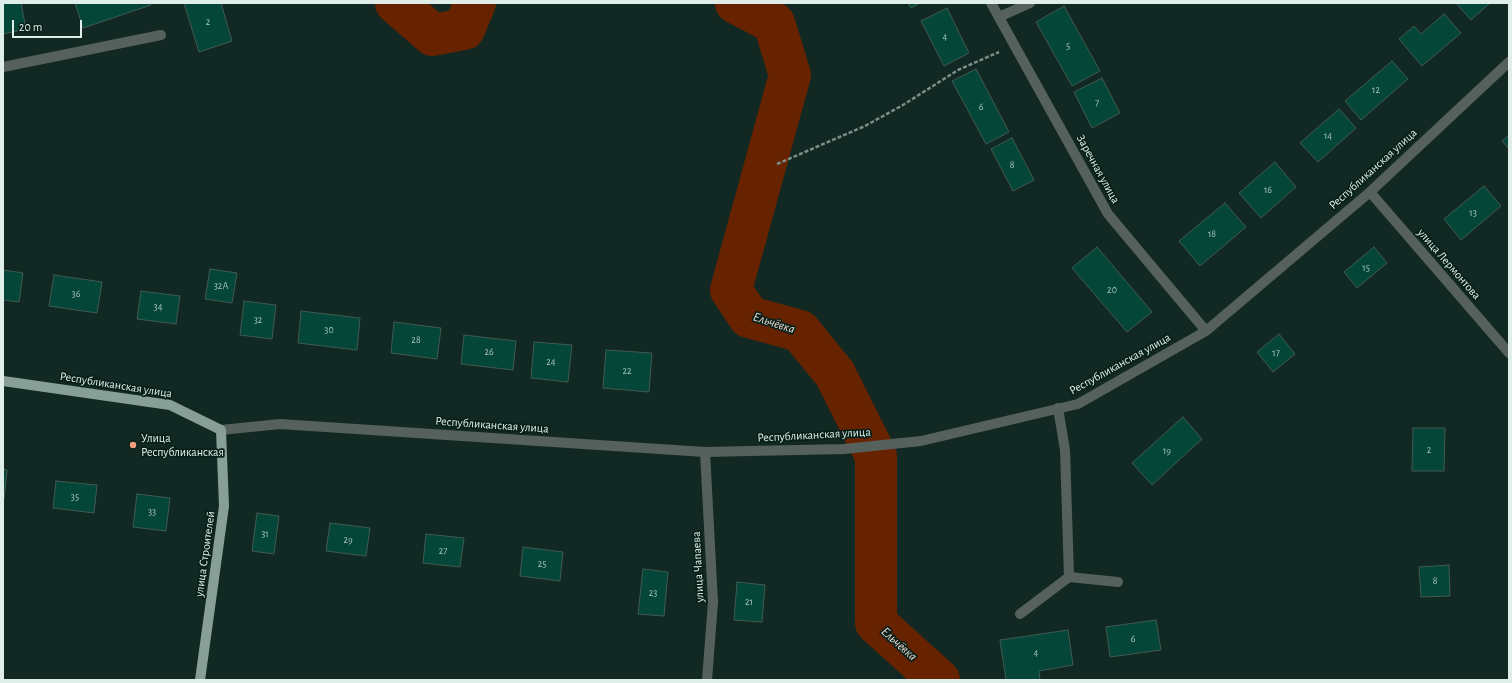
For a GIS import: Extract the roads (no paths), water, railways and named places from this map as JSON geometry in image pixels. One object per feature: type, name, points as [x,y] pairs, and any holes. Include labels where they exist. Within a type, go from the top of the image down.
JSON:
[{"type":"main road","name":"Республиканская улица","points":[[3,381],[170,405],[221,430]]},
{"type":"main road","name":"улица Строителей","points":[[200,680],[224,506],[221,430]]},
{"type":"street","name":"Заречная улица","points":[[991,3],[1108,214],[1206,331]]},
{"type":"street","points":[[999,17],[1030,3]]},
{"type":"street","points":[[3,67],[161,35]]},
{"type":"street","name":"Республиканская улица","points":[[221,430],[280,424],[705,452],[844,449],[922,441],[1078,404],[1206,331],[1370,192],[1509,62]]},
{"type":"street","name":"улица Лермонтова","points":[[1370,192],[1509,353]]},
{"type":"street","points":[[1058,408],[1065,450],[1068,577]]},
{"type":"street","name":"улица Чапаева","points":[[705,452],[713,602],[707,680]]},
{"type":"street","points":[[1020,614],[1068,577],[1118,582]]},
{"type":"waterway","name":"Ельчёвка","points":[[396,3],[433,35],[464,29],[475,3]]},
{"type":"waterway","name":"Ельчёвка","points":[[736,3],[774,23],[790,75],[731,290],[749,317],[800,331],[835,374],[876,456],[876,623],[939,680]]},
{"type":"place","name":"Улица Республиканская","points":[[133,445]]}]
